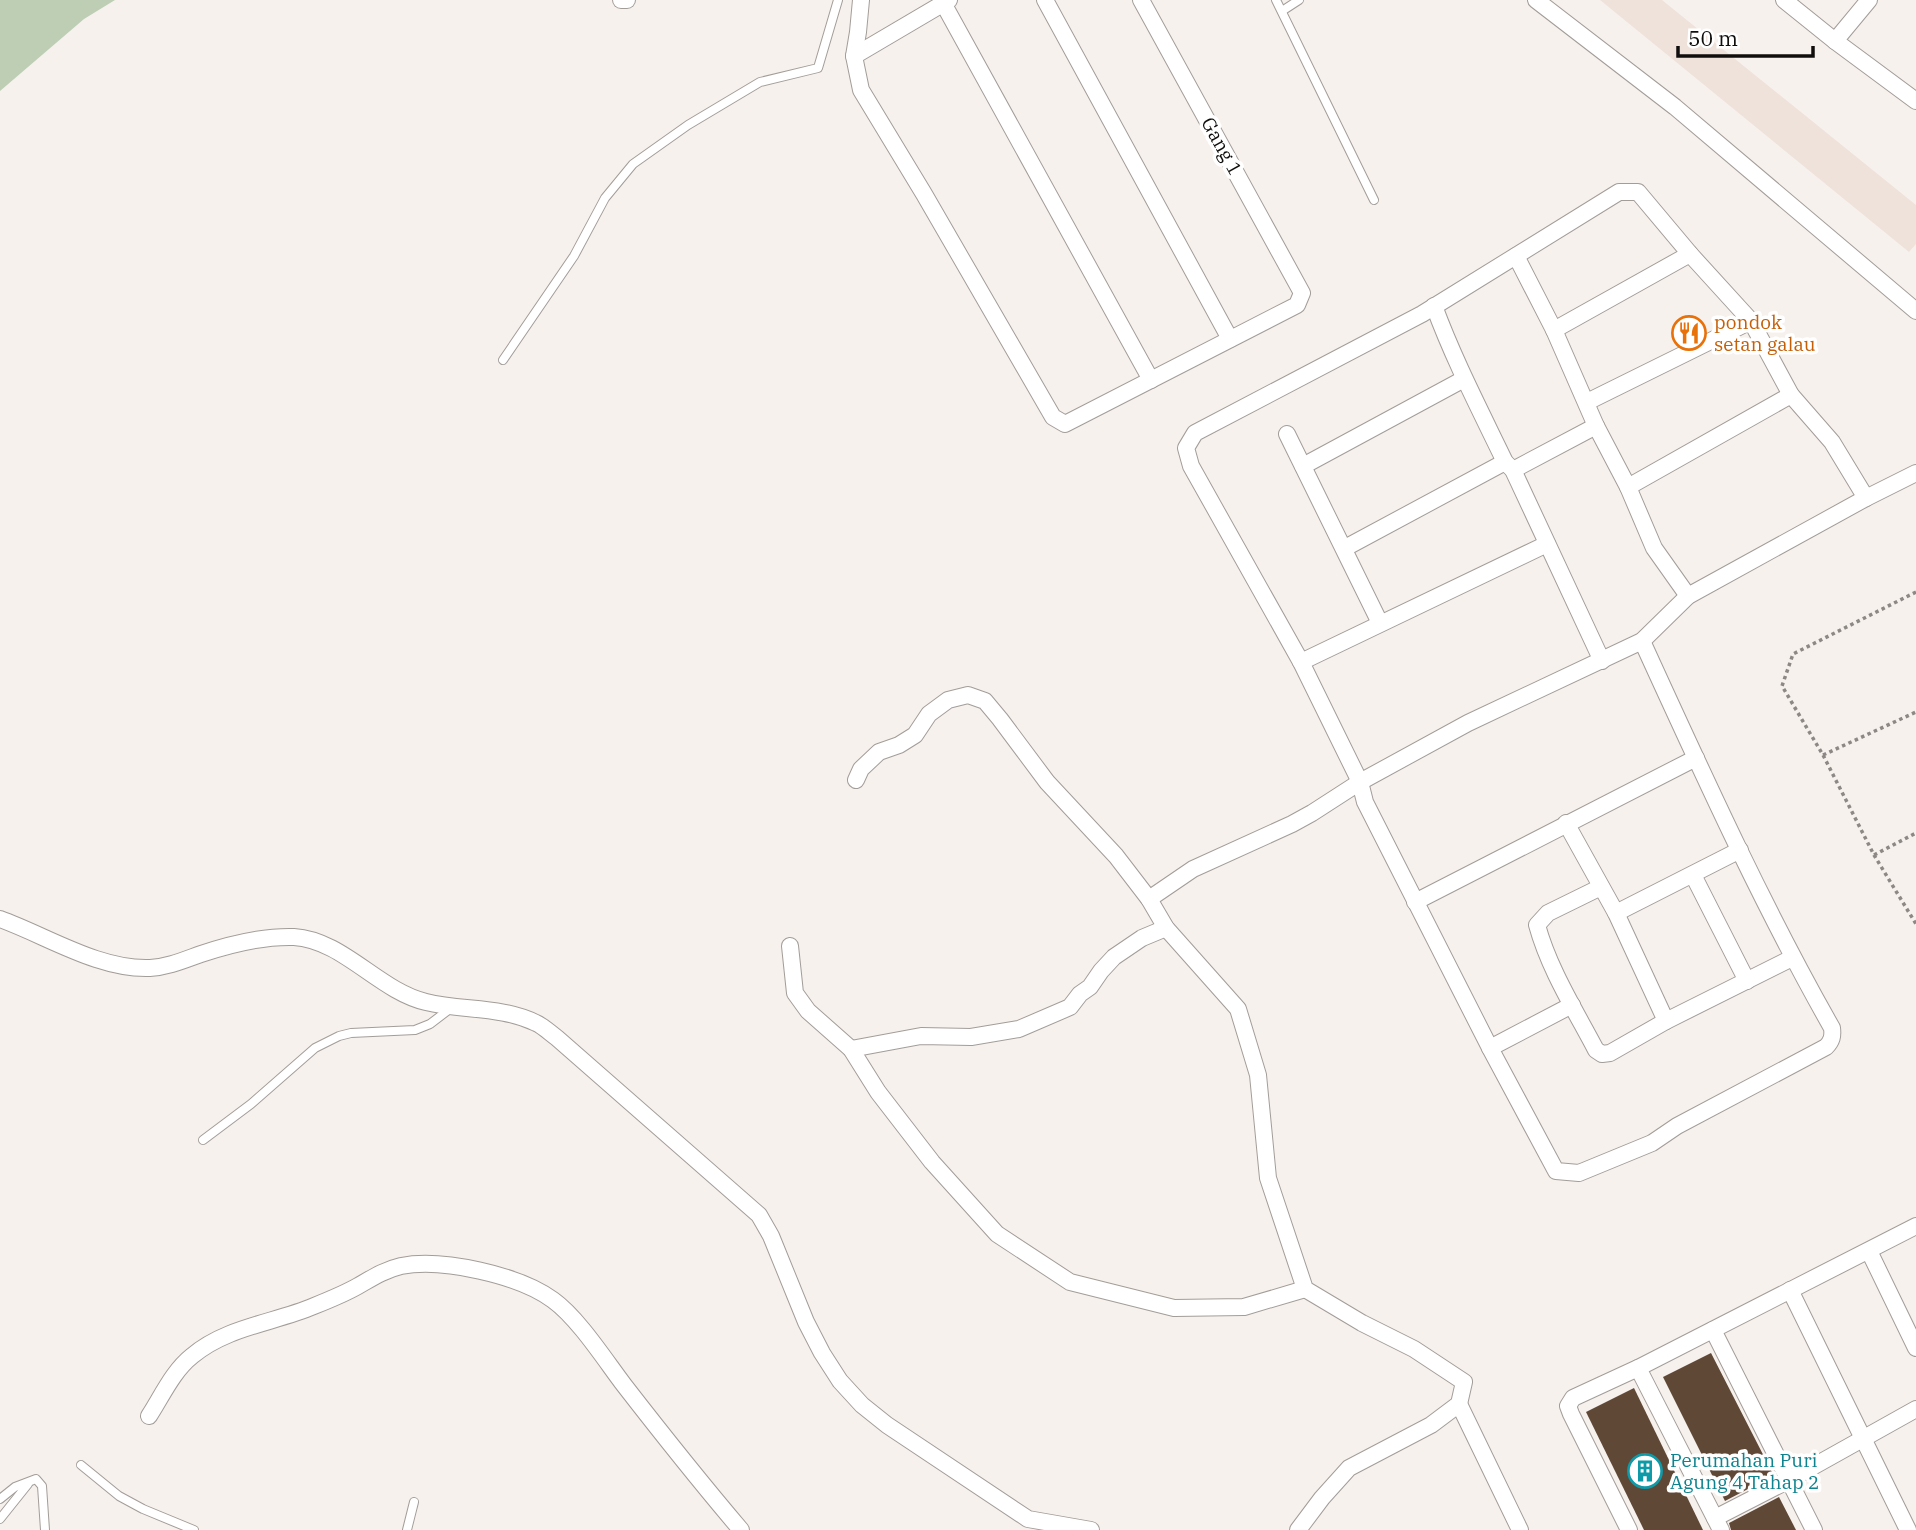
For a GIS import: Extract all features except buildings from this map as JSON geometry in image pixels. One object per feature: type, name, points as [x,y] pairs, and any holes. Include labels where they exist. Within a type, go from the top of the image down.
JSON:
[{"type":"street","points":[[621,0],[627,0]]},
{"type":"street","points":[[861,0],[854,56],[861,90],[925,194],[1053,417],[1065,424],[1230,340],[1045,0]]},
{"type":"street","name":"Gang 1","points":[[1141,0],[1302,293],[1297,305],[1230,340]]},
{"type":"street","points":[[1536,0],[1675,107],[1916,311]]},
{"type":"street","points":[[1784,0],[1915,100]]},
{"type":"street","points":[[1835,41],[1869,0]]},
{"type":"street","points":[[854,56],[946,2],[1151,380]]},
{"type":"street","points":[[1642,641],[1793,958],[1832,1028],[1831,1041],[1826,1047],[1677,1126],[1652,1143],[1579,1173],[1556,1171],[1365,803],[1360,782],[1301,662],[1191,466],[1186,447],[1195,433],[1422,314],[1619,192],[1638,192],[1751,321],[1791,395],[1832,442],[1866,498]]},
{"type":"street","points":[[1554,330],[1690,254]]},
{"type":"street","points":[[1516,256],[1628,486],[1654,548],[1688,596]]},
{"type":"street","points":[[1434,306],[1464,379],[1509,466],[1602,661]]},
{"type":"street","points":[[1587,402],[1751,321]]},
{"type":"street","points":[[1303,466],[1464,379]]},
{"type":"street","points":[[1628,486],[1791,395]]},
{"type":"street","points":[[1345,548],[1509,466],[1597,426]]},
{"type":"street","points":[[1287,434],[1380,623]]},
{"type":"street","points":[[1149,899],[1193,869],[1312,813],[1360,782],[1468,723],[1642,641],[1688,596],[1916,473]]},
{"type":"street","points":[[1301,662],[1547,544]]},
{"type":"street","points":[[856,780],[861,769],[879,752],[899,746],[915,734],[929,714],[948,701],[968,695],[985,701],[1047,782],[1116,856],[1149,899],[1166,928],[1238,1009],[1258,1075],[1268,1178],[1305,1289],[1362,1323],[1414,1349],[1464,1382],[1459,1405],[1520,1530]]},
{"type":"street","points":[[1415,902],[1696,758]]},
{"type":"street","points":[[1566,823],[1616,913],[1666,1021]]},
{"type":"street","points":[[1616,913],[1740,850]]},
{"type":"street","points":[[1693,875],[1747,981]]},
{"type":"street","points":[[1601,887],[1548,913],[1537,925],[1542,942],[1572,1005],[1596,1050],[1602,1054],[1610,1053],[1666,1021],[1793,958]]},
{"type":"street","points":[[0,919],[99,961],[132,968],[173,964],[237,943],[296,937],[319,943],[345,956],[369,974],[410,997],[503,1012],[538,1024],[751,1208],[765,1224],[806,1322],[822,1353],[840,1381],[862,1405],[1033,1525],[1091,1530]]},
{"type":"street","points":[[851,1049],[921,1036],[971,1037],[1019,1029],[1070,1007],[1114,957],[1142,938],[1166,928]]},
{"type":"street","points":[[790,946],[795,993],[808,1011],[851,1049],[878,1092],[932,1162],[997,1234],[1070,1282],[1174,1308],[1244,1307],[1305,1289]]},
{"type":"street","points":[[1490,1048],[1572,1005]]},
{"type":"street","points":[[1629,1530],[1568,1406],[1573,1398],[1638,1368],[1916,1226]]},
{"type":"street","points":[[1869,1251],[1916,1348]]},
{"type":"street","points":[[149,1416],[178,1371],[192,1356],[231,1334],[304,1311],[335,1298],[380,1273],[400,1266],[436,1264],[473,1268],[529,1286],[564,1309],[741,1530]]},
{"type":"street","points":[[1790,1290],[1908,1530]]},
{"type":"street","points":[[1713,1329],[1814,1530]]},
{"type":"street","points":[[1638,1368],[1718,1524],[1789,1480],[1916,1409]]},
{"type":"street","points":[[1298,1530],[1322,1497],[1349,1468],[1431,1425],[1459,1405]]},
{"type":"lane","points":[[503,360],[573,256],[605,198],[633,164],[688,125],[760,82],[818,68],[838,0]]},
{"type":"lane","points":[[1276,0],[1374,201]]},
{"type":"lane","points":[[1282,11],[1299,0]]},
{"type":"lane","points":[[203,1140],[251,1104],[315,1048],[351,1033],[415,1030],[438,1019],[453,1006]]},
{"type":"lane","points":[[81,1465],[119,1496],[194,1530]]},
{"type":"lane","points":[[0,1499],[15,1487],[36,1479],[42,1486],[45,1530]]},
{"type":"lane","points":[[0,1518],[30,1481]]},
{"type":"lane","points":[[407,1530],[414,1502]]},
{"type":"path","points":[[1916,592],[1793,654],[1782,686],[1823,755],[1874,855],[1916,923]]},
{"type":"path","points":[[1823,755],[1916,712]]},
{"type":"path","points":[[1874,855],[1916,833]]},
{"type":"shaded area","points":[[1600,0],[1662,0],[1916,205],[1916,244],[1909,252]]},
{"type":"green space","points":[[0,0],[115,0],[84,19],[0,91]]},
{"type":"place","name":"pondok setan galau","points":[[1689,333]]},
{"type":"place","name":"Perumahan Puri Agung 4 Tahap 2","points":[[1645,1471]]}]
